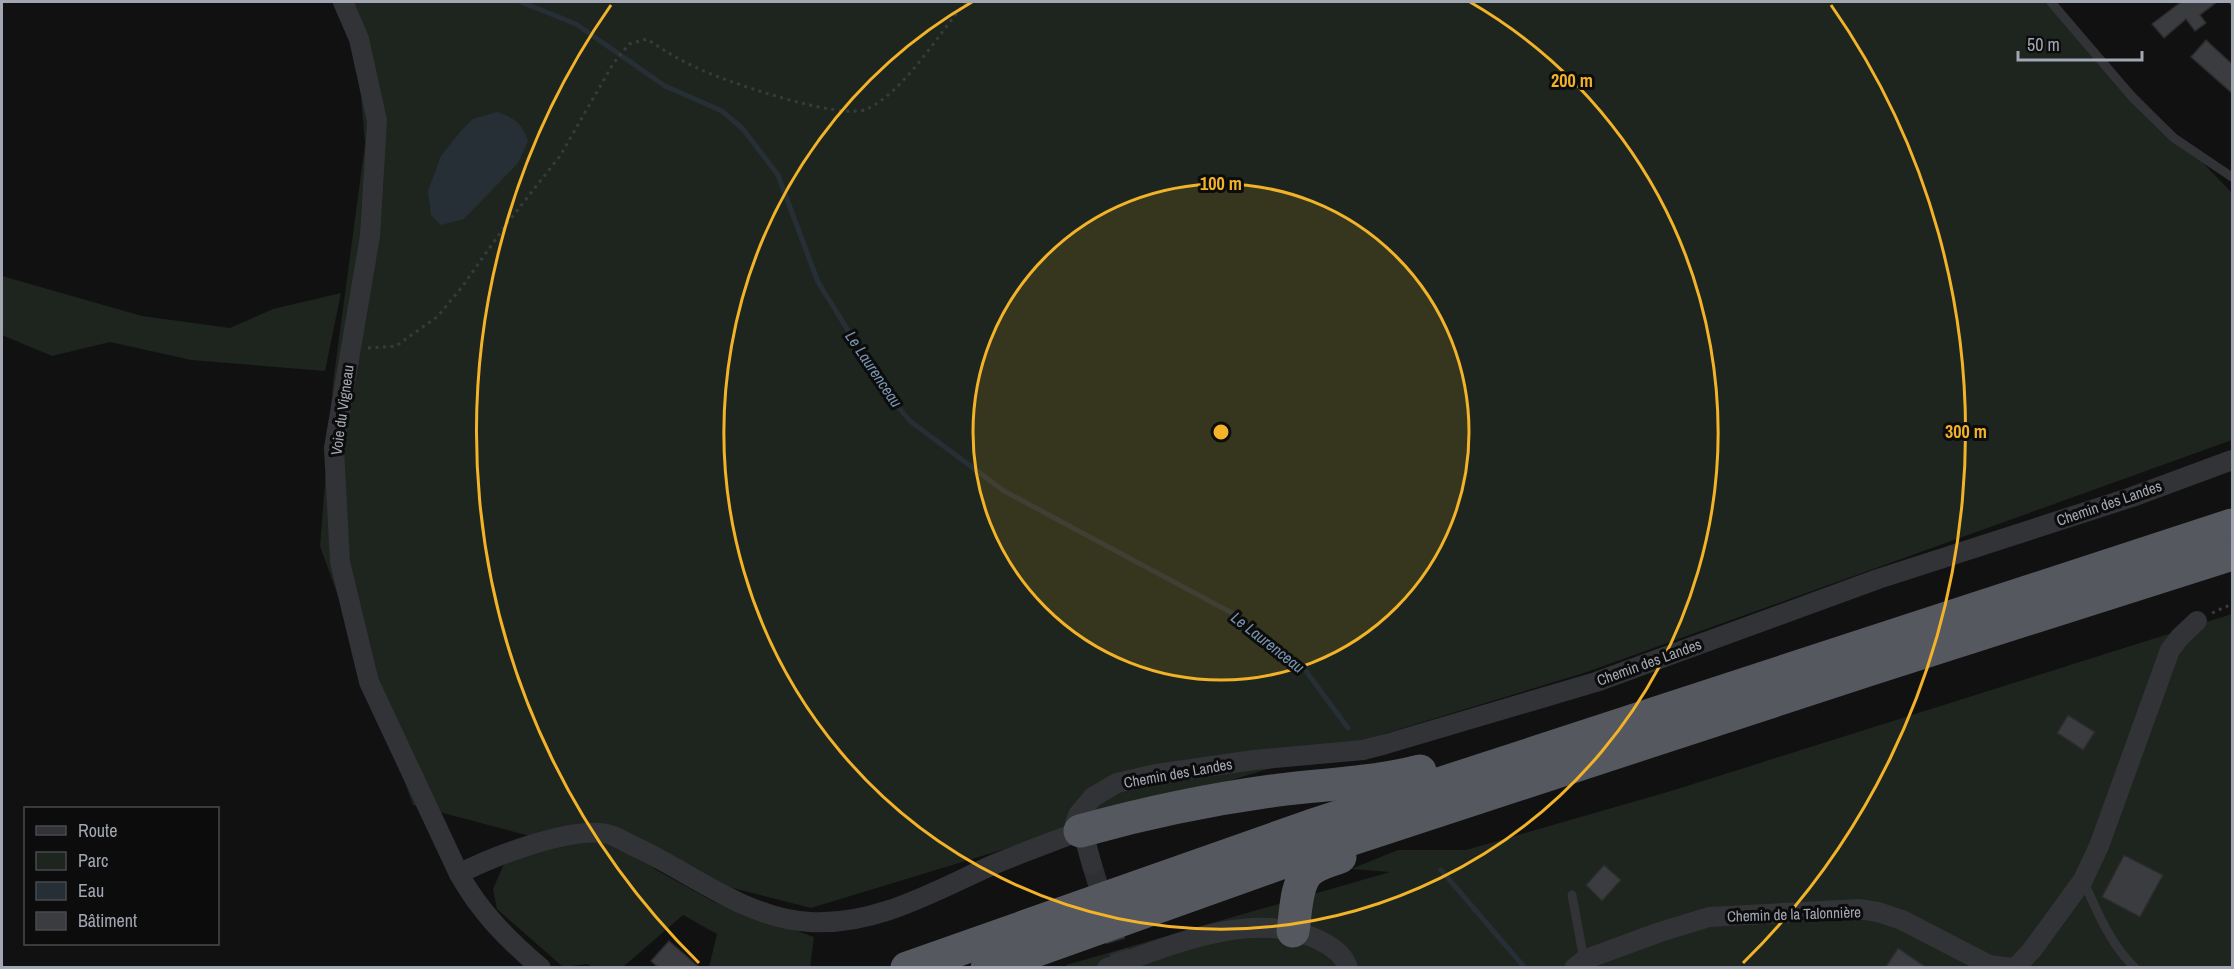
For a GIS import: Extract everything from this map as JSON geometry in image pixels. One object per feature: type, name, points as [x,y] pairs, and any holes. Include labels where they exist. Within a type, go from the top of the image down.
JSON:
[{"type":"highway","points":[[907,968],[1310,826],[2232,525]]},
{"type":"highway","points":[[987,968],[1312,852],[2232,554]]},
{"type":"highway","points":[[1080,831],[1145,813],[1241,795],[1376,780],[1467,760],[1492,766]]},
{"type":"highway","points":[[1293,931],[1302,881],[1308,872],[1316,866],[1396,836],[1421,816]]},
{"type":"street","name":"Voie du Vigneau","points":[[343,2],[359,39],[377,121],[370,236],[334,448],[340,562],[369,682],[459,874],[485,914],[504,935],[541,968]]},
{"type":"street","name":"Chemin des Landes","points":[[1080,831],[1075,824],[1078,815],[1093,797],[1117,783],[1156,774],[1254,760],[1363,750],[1386,744],[1596,681],[1878,579],[2132,497],[2232,460]]},
{"type":"street","name":"Chemin de la Talonnière","points":[[1579,964],[1660,932],[1709,917],[1858,909],[1878,912],[1902,920],[1989,965],[2014,968],[2032,950],[2083,880],[2099,846],[2170,650],[2197,621]]},
{"type":"street","points":[[459,874],[546,839],[578,833],[607,834],[658,858],[738,902],[774,915],[810,922],[860,920],[905,905],[997,864],[1080,831],[1084,836],[1092,865]]},
{"type":"street","points":[[1107,968],[1221,932],[1262,928],[1293,931],[1310,936],[1338,953],[1348,968]]},
{"type":"lane","points":[[2051,2],[2133,98],[2174,138],[2232,177]]},
{"type":"lane","points":[[2083,880],[2103,923],[2124,958],[2135,968]]},
{"type":"lane","points":[[1572,895],[1579,964]]},
{"type":"path","points":[[351,348],[378,349],[396,346],[437,317],[560,156],[613,64],[627,46],[647,39],[668,54],[698,69],[803,105],[839,111],[866,110],[899,87],[966,2]]},
{"type":"path","points":[[2197,621],[2232,604]]},
{"type":"green space","points":[[353,2],[2048,2],[2232,193],[2232,440],[1584,673],[811,908],[651,867],[714,902],[814,937],[810,967],[709,967],[717,934],[683,915],[623,967],[593,967],[587,964],[563,967],[497,909],[493,889],[504,864],[564,845],[413,805],[320,546],[333,383],[365,144]]},
{"type":"green space","points":[[2,276],[142,316],[230,328],[273,309],[341,293],[325,371],[191,360],[110,342],[52,356],[2,335]]},
{"type":"green space","points":[[2232,614],[2232,967],[1067,968],[1066,965],[1390,872],[1351,869],[1398,850],[1466,850],[1671,791]]},
{"type":"water","points":[[497,112],[517,122],[526,135],[528,141],[518,163],[464,219],[441,225],[431,215],[428,191],[441,156],[473,119]]},
{"type":"building","points":[[2181,2],[2217,2],[2200,15],[2206,23],[2195,31],[2186,19],[2164,38],[2152,24]]},
{"type":"building","points":[[2206,40],[2232,64],[2232,93],[2191,57]]},
{"type":"building","points":[[2068,715],[2095,732],[2083,750],[2057,733]]},
{"type":"building","points":[[2124,855],[2163,875],[2140,917],[2102,897]]},
{"type":"building","points":[[1604,865],[1621,880],[1602,901],[1586,885]]},
{"type":"building","points":[[669,941],[700,968],[659,968],[651,961]]},
{"type":"building","points":[[1898,948],[1927,968],[1885,968]]},
{"type":"waterway","name":"Le Laurenceau","points":[[521,2],[576,24],[665,86],[722,111],[743,129],[778,175],[818,282],[888,395],[910,421],[1004,491],[1232,613],[1303,667],[1348,728]]},
{"type":"waterway","name":"Le Laurenceau","points":[[1441,870],[1525,968]]},
{"type":"tunnel","points":[[1092,865],[1124,968]]}]
